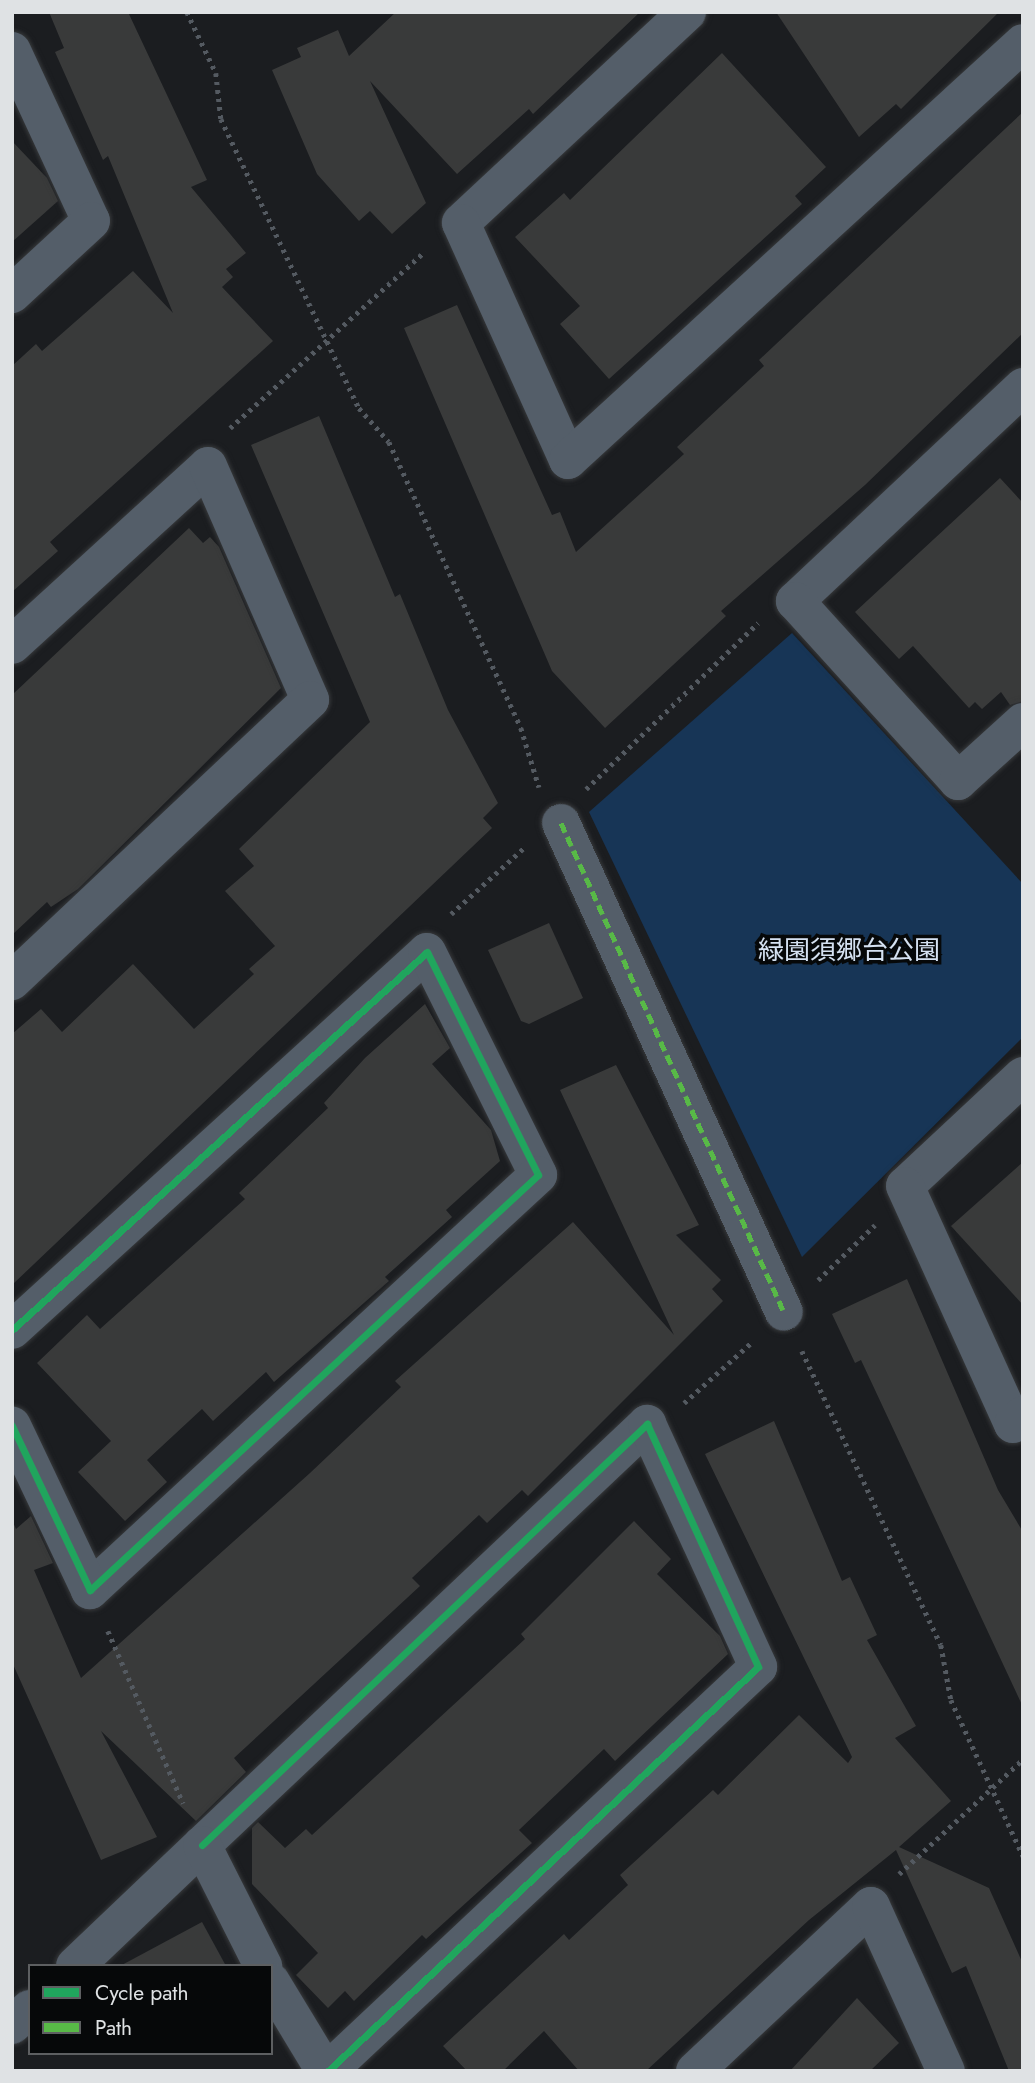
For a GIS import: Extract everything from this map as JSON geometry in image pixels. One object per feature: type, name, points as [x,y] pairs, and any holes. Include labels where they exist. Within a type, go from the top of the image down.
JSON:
[{"type":"street","points":[[687,12],[461,223],[568,460],[1023,43]]},
{"type":"street","points":[[12,51],[91,221],[12,294]]},
{"type":"street","points":[[1023,387],[795,601],[958,781],[1023,722]]},
{"type":"street","points":[[12,645],[208,466],[310,700],[12,981]]},
{"type":"street","points":[[561,823],[771,1324]]},
{"type":"street","points":[[12,1330],[426,952],[538,1175],[90,1590],[12,1426]]},
{"type":"street","points":[[1023,1076],[905,1186],[1013,1424],[1023,1415]]},
{"type":"street","points":[[77,1964],[647,1424],[758,1667],[327,2071],[273,1985]]},
{"type":"street","points":[[202,1845],[262,1964]]},
{"type":"street","points":[[695,2071],[871,1906],[946,2071]]},
{"type":"street","points":[[12,2025],[28,2011]]},
{"type":"path","points":[[187,12],[216,73],[221,119],[359,408],[389,442],[521,728],[533,777],[561,823]]},
{"type":"path","points":[[237,421],[325,337],[435,242]]},
{"type":"path","points":[[426,952],[445,919],[533,839],[561,823],[587,788],[764,617],[795,601]]},
{"type":"path","points":[[813,1285],[880,1221]]},
{"type":"path","points":[[674,1412],[771,1324],[942,1645],[951,1700],[1023,1856]]},
{"type":"path","points":[[90,1590],[202,1845]]},
{"type":"path","points":[[891,1882],[1023,1759]]},
{"type":"green space","name":"緑園須郷台公園","points":[[792,633],[1023,884],[1023,1037],[802,1257],[589,812]]},
{"type":"building","points":[[49,12],[128,12],[207,180],[191,187],[246,253],[226,269],[233,277],[222,287],[273,341],[50,542],[58,551],[12,592],[12,366],[36,344],[42,351],[133,271],[173,313],[108,156],[103,160],[55,52],[64,48]]},
{"type":"building","points":[[396,12],[640,12],[533,114],[529,109],[457,174],[370,81],[426,203],[392,234],[370,211],[359,221],[317,174],[272,70],[301,57],[297,48],[338,30],[349,56]]},
{"type":"building","points":[[776,12],[999,12],[901,109],[896,104],[859,137]]},
{"type":"building","points":[[722,53],[826,167],[795,196],[802,204],[609,379],[560,324],[580,306],[515,237],[564,193],[570,200]]},
{"type":"building","points":[[1023,112],[1023,333],[865,485],[721,611],[726,616],[605,728],[552,671],[404,328],[457,305],[552,515],[560,512],[576,552],[684,454],[677,447],[764,366],[759,360]]},
{"type":"building","points":[[12,141],[47,178],[58,201],[12,242]]},
{"type":"building","points":[[319,416],[395,597],[400,594],[448,710],[498,803],[483,818],[492,828],[12,1285],[12,1034],[41,1009],[62,1032],[133,964],[194,1029],[254,974],[249,969],[275,946],[225,891],[254,866],[239,849],[370,722],[251,445]]},
{"type":"building","points":[[1000,478],[1023,503],[1023,701],[1010,705],[1001,692],[982,709],[975,702],[969,708],[913,646],[899,659],[855,612]]},
{"type":"building","points":[[189,528],[203,543],[210,537],[219,547],[281,688],[78,889],[51,907],[47,902],[12,935],[12,695]]},
{"type":"building","points":[[549,923],[583,998],[529,1024],[521,1021],[488,950]]},
{"type":"building","points":[[425,1004],[450,1048],[432,1064],[491,1130],[500,1161],[446,1210],[452,1217],[385,1277],[389,1281],[274,1382],[266,1372],[213,1421],[202,1409],[147,1460],[167,1482],[125,1521],[78,1472],[111,1441],[37,1363],[87,1315],[100,1329],[245,1199],[239,1193],[328,1108],[324,1103],[365,1058]]},
{"type":"building","points":[[616,1065],[699,1225],[676,1235],[721,1280],[712,1289],[723,1301],[528,1496],[522,1490],[487,1523],[479,1515],[412,1578],[420,1586],[234,1758],[246,1772],[196,1821],[101,1731],[157,1837],[101,1860],[12,1662],[12,1520],[16,1529],[31,1516],[53,1563],[34,1570],[81,1678],[310,1473],[401,1387],[395,1381],[573,1222],[674,1335],[560,1090]]},
{"type":"building","points":[[1023,1162],[1023,1305],[951,1226]]},
{"type":"building","points":[[907,1279],[998,1490],[1023,1532],[1023,1707],[861,1360],[855,1363],[832,1314]]},
{"type":"building","points":[[774,1421],[842,1581],[850,1577],[877,1635],[867,1640],[916,1726],[895,1738],[951,1801],[899,1847],[989,1888],[1023,1964],[1023,2071],[1009,2071],[966,1966],[952,1973],[896,1850],[809,1920],[646,2071],[579,2071],[544,2031],[503,2071],[467,2071],[443,2046],[564,1934],[569,1940],[628,1885],[620,1875],[713,1790],[718,1795],[799,1715],[848,1763],[852,1757],[705,1454]]},
{"type":"building","points":[[634,1521],[671,1559],[657,1574],[720,1636],[728,1654],[615,1761],[604,1749],[519,1830],[532,1843],[426,1939],[422,1935],[354,2001],[345,1991],[328,2008],[296,1975],[318,1953],[252,1884],[252,1828],[258,1822],[285,1848],[306,1829],[312,1835],[525,1639],[521,1634]]},
{"type":"building","points":[[202,1922],[225,1964],[124,1964]]},
{"type":"building","points":[[857,1998],[899,2043],[870,2071],[790,2071]]},
{"type":"marked path","points":[[561,823],[784,1312]]},
{"type":"cycle path","points":[[12,1330],[427,952],[538,1175],[90,1590],[12,1426]]},
{"type":"cycle path","points":[[202,1845],[647,1424],[758,1667],[328,2071]]}]
